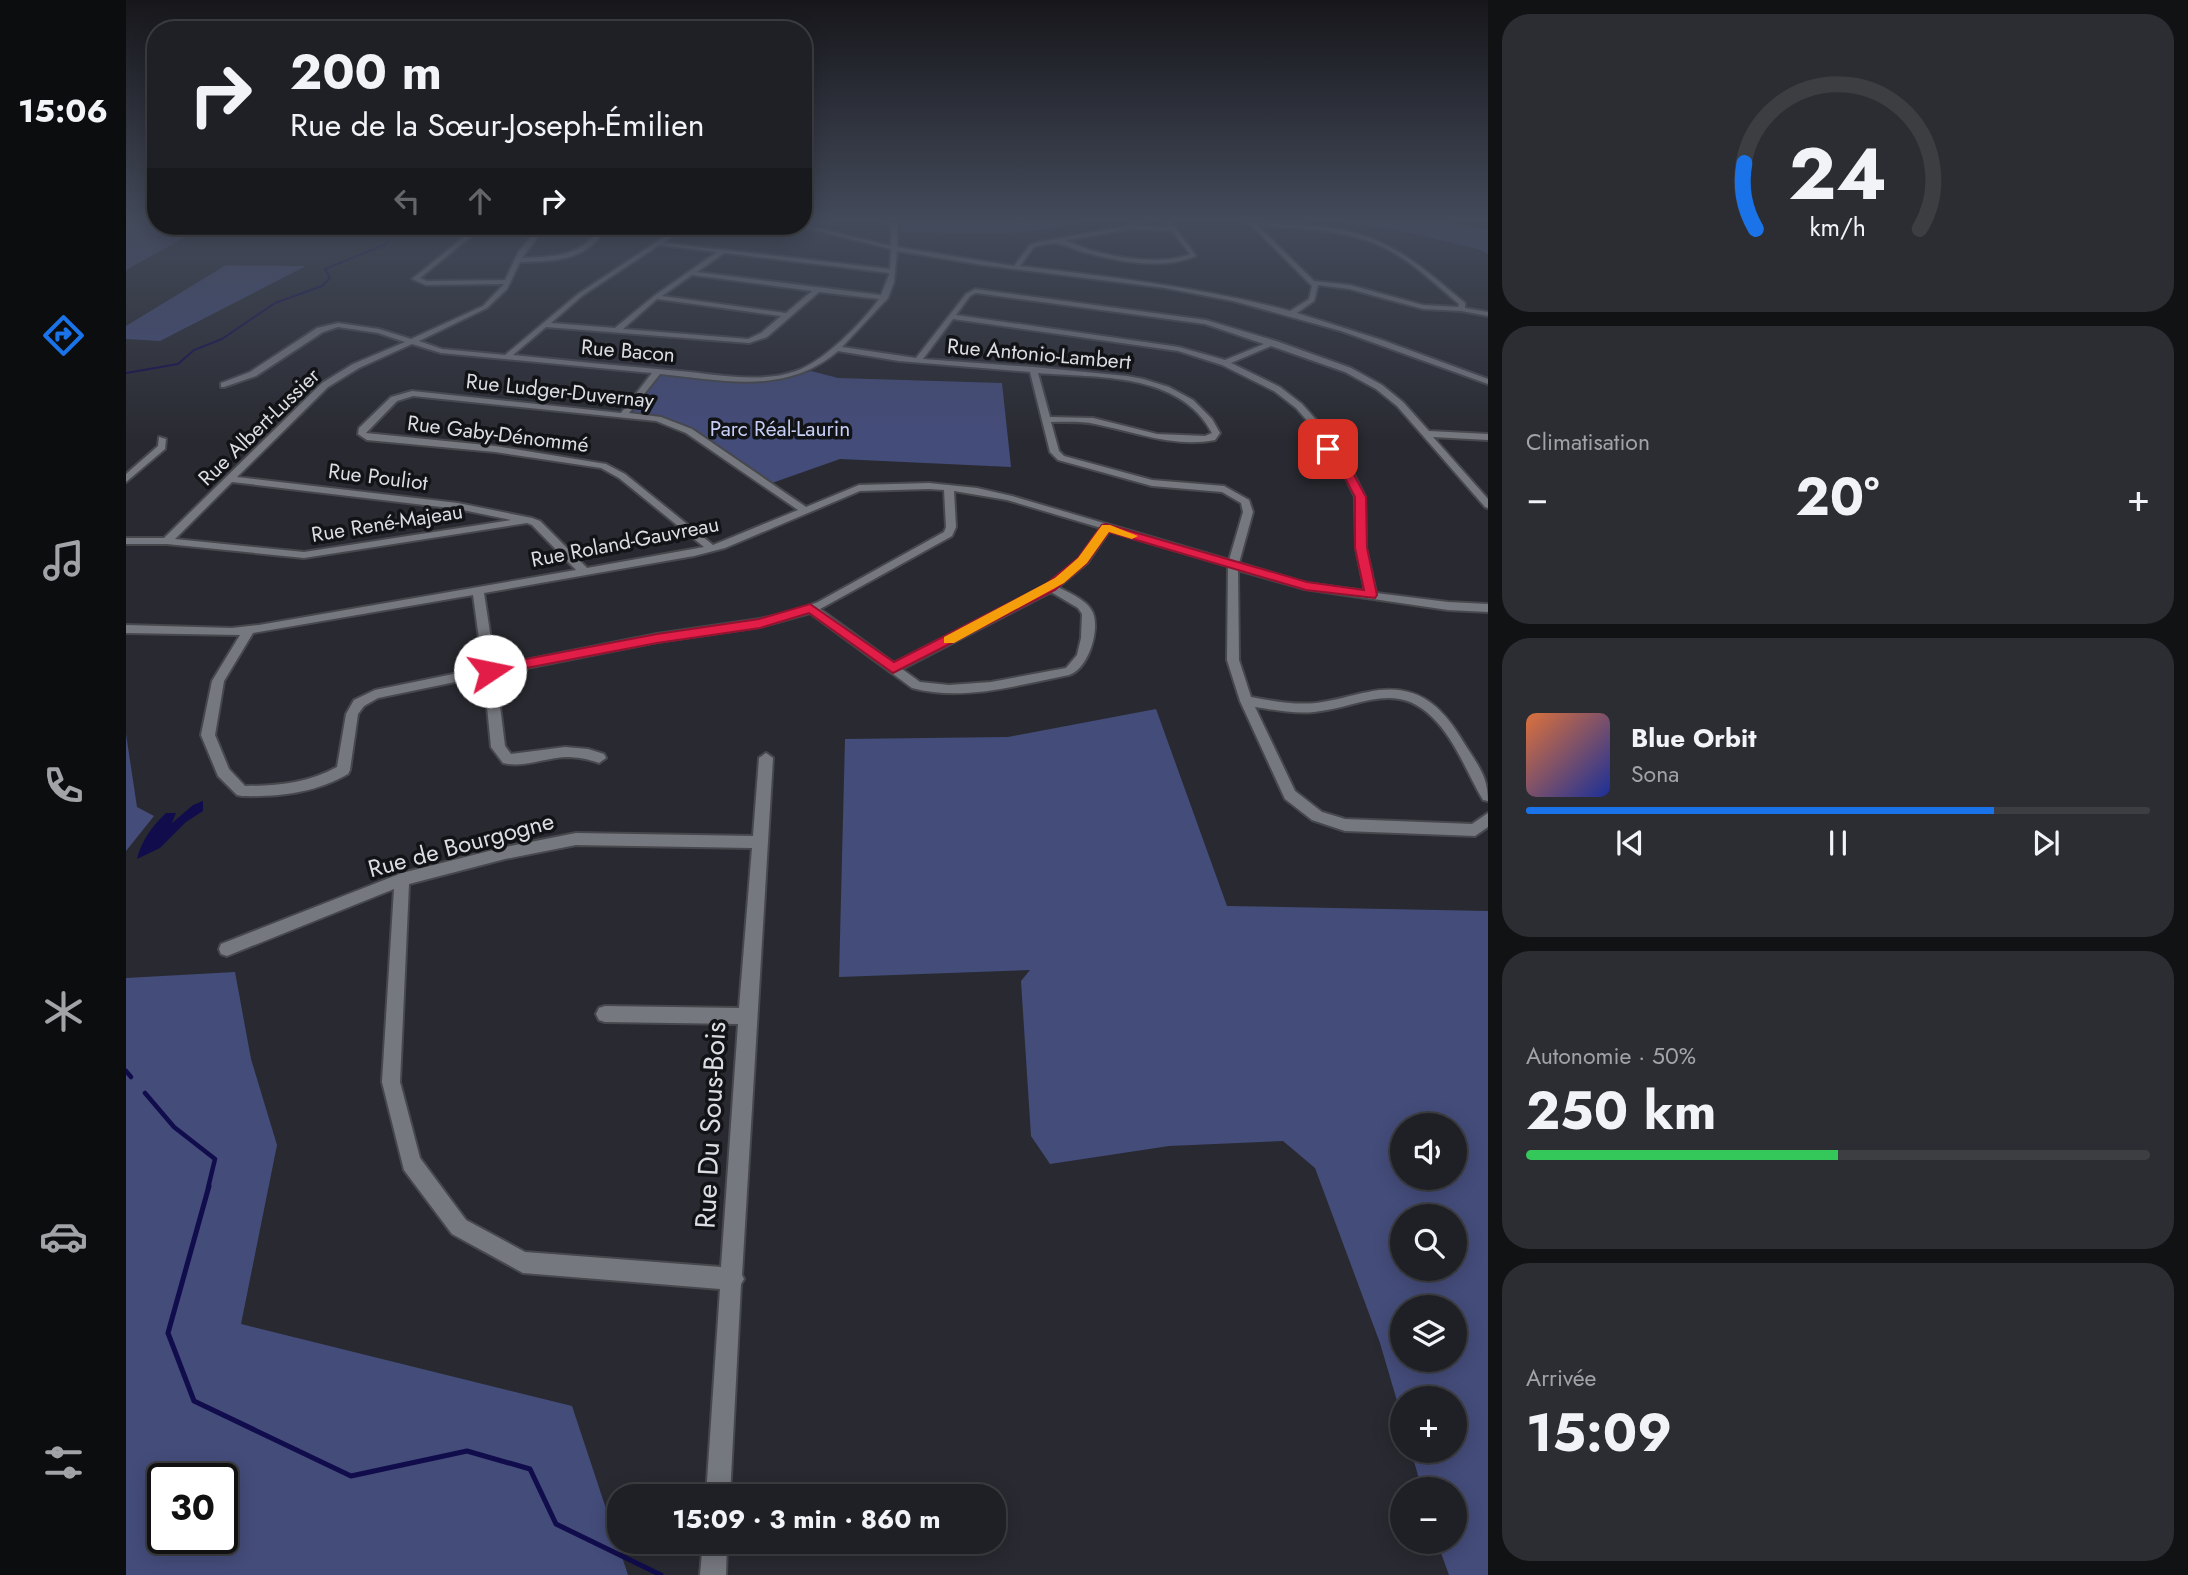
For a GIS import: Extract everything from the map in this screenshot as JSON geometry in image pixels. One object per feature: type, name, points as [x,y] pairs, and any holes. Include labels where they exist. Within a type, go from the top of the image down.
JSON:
[{"type":"street","name":"Rue Albert-Lussier","points":[[167,541],[325,385],[356,366],[484,308],[499,294]]},
{"type":"street","points":[[507,357],[581,294]]},
{"type":"street","points":[[617,330],[660,294]]},
{"type":"street","points":[[545,325],[742,341],[764,335],[811,294]]},
{"type":"street","points":[[859,294],[885,298]]},
{"type":"street","name":"Rue Bacon","points":[[224,385],[253,374],[328,327],[359,327],[440,351],[767,379],[808,369],[866,321],[886,294]]},
{"type":"street","points":[[918,360],[969,294]]},
{"type":"street","points":[[1001,294],[1206,322],[1273,343],[1360,376],[1400,404],[1488,505]]},
{"type":"street","points":[[1207,294],[1292,313],[1392,345],[1488,382]]},
{"type":"street","points":[[1292,313],[1312,300],[1314,294]]},
{"type":"street","points":[[1382,294],[1431,308],[1488,308]]},
{"type":"street","points":[[1449,294],[1462,306],[1488,314]]},
{"type":"street","points":[[656,297],[786,315]]},
{"type":"street","points":[[1219,306],[1226,298]]},
{"type":"street","points":[[1206,322],[1213,314]]},
{"type":"street","points":[[953,317],[1147,344],[1225,363],[1277,389],[1299,406],[1348,473],[1360,497],[1361,548],[1371,595]]},
{"type":"street","points":[[1225,363],[1273,343]]},
{"type":"street","name":"Rue Antonio-Lambert","points":[[834,348],[918,360],[1107,375],[1163,387],[1194,403],[1204,412],[1216,433],[1212,438],[1205,439],[1157,437],[1093,421],[1048,419]]},
{"type":"street","points":[[1033,369],[1055,452],[1066,460],[1152,483],[1224,489],[1241,498],[1248,506],[1233,566],[1233,660],[1246,701],[1290,795],[1317,816],[1345,825],[1475,830],[1488,819]]},
{"type":"street","points":[[624,414],[658,371]]},
{"type":"street","name":"Rue Ludger-Duvernay","points":[[412,393],[658,419],[689,431],[804,510]]},
{"type":"street","name":"Rue Gaby-Dénommé","points":[[412,393],[394,399],[362,430],[362,434],[366,437],[508,451],[603,466],[622,475],[711,548]]},
{"type":"street","points":[[1428,434],[1488,437]]},
{"type":"street","points":[[126,480],[162,447],[162,439]]},
{"type":"street","name":"Rue Pouliot","points":[[231,479],[458,506],[528,520],[536,523],[583,571]]},
{"type":"street","name":"Rue Roland-Gauvreau","points":[[126,629],[249,630],[711,548],[845,492],[872,485],[977,491],[1009,498],[1306,586],[1448,606],[1488,608]]},
{"type":"street","points":[[249,630],[218,681],[208,735],[223,772],[242,791],[270,792],[327,781],[343,770],[352,714],[359,703],[375,694],[657,638],[760,623],[810,608],[891,567],[948,534],[951,527],[949,488]]},
{"type":"street","name":"Rue René-Majeau","points":[[126,541],[167,541],[303,555],[528,520]]},
{"type":"street","points":[[893,668],[1051,587],[1083,561],[1106,528]]},
{"type":"street","points":[[810,608],[916,685],[935,689],[1015,682],[1077,668],[1083,657],[1088,614],[1075,601],[1051,587]]},
{"type":"street","points":[[478,589],[498,747],[508,759],[529,759],[570,750],[585,751],[598,758]]},
{"type":"street","points":[[1246,701],[1276,706],[1325,707],[1387,691],[1421,701],[1438,715],[1488,796]]},
{"type":"street","name":"Rue Du Sous-Bois","points":[[719,1484],[747,1016],[766,758]]},
{"type":"street","name":"Rue de Bourgogne","points":[[227,949],[402,879],[505,853],[576,839],[759,842]]},
{"type":"street","points":[[402,879],[391,1082],[411,1163],[459,1227],[523,1262],[733,1279]]},
{"type":"street","points":[[605,1014],[747,1016]]},
{"type":"street","points":[[713,1575],[714,1554]]},
{"type":"green space","points":[[178,294],[251,294],[160,341],[126,339],[126,326]]},
{"type":"green space","name":"Parc Réal-Laurin","points":[[811,371],[838,378],[1002,383],[1011,467],[840,459],[772,483],[683,424],[633,412],[661,374],[756,381],[793,377]]},
{"type":"green space","points":[[1156,709],[1227,906],[1488,911],[1488,1575],[1449,1575],[1441,1554],[1467,1554],[1467,1477],[1419,1477],[1414,1463],[1467,1463],[1467,1386],[1393,1386],[1380,1343],[1315,1168],[1283,1141],[1169,1146],[1050,1164],[1031,1136],[1021,981],[1030,970],[839,977],[845,739],[1008,737]]},
{"type":"green space","points":[[126,734],[137,807],[154,816],[126,851]]},
{"type":"green space","points":[[235,972],[251,1059],[277,1145],[241,1324],[572,1406],[607,1512],[607,1554],[621,1554],[628,1575],[126,1575],[126,978]]},
{"type":"shaded area","points":[[203,801],[203,811],[186,822],[160,848],[137,859],[148,834],[166,813],[176,813],[172,823],[193,805]]},
{"type":"waterway","points":[[126,373],[178,364],[194,350],[222,339],[275,303],[298,294]]},
{"type":"waterway","points":[[126,1071],[131,1077]]},
{"type":"waterway","points":[[145,1093],[174,1127],[215,1159],[208,1188]]},
{"type":"waterway","points":[[209,1186],[168,1333],[194,1401],[351,1476],[467,1451],[530,1469],[556,1524],[661,1575]]},
{"type":"slow traffic","points":[[949,640],[1060,581],[1083,561],[1106,528],[1132,536]]},
{"type":"route","points":[[490,671],[657,638],[760,623],[798,614],[810,608],[893,668],[1051,587],[1083,561],[1106,528],[1306,586],[1371,595],[1361,548],[1360,497],[1348,473],[1328,449]]}]
